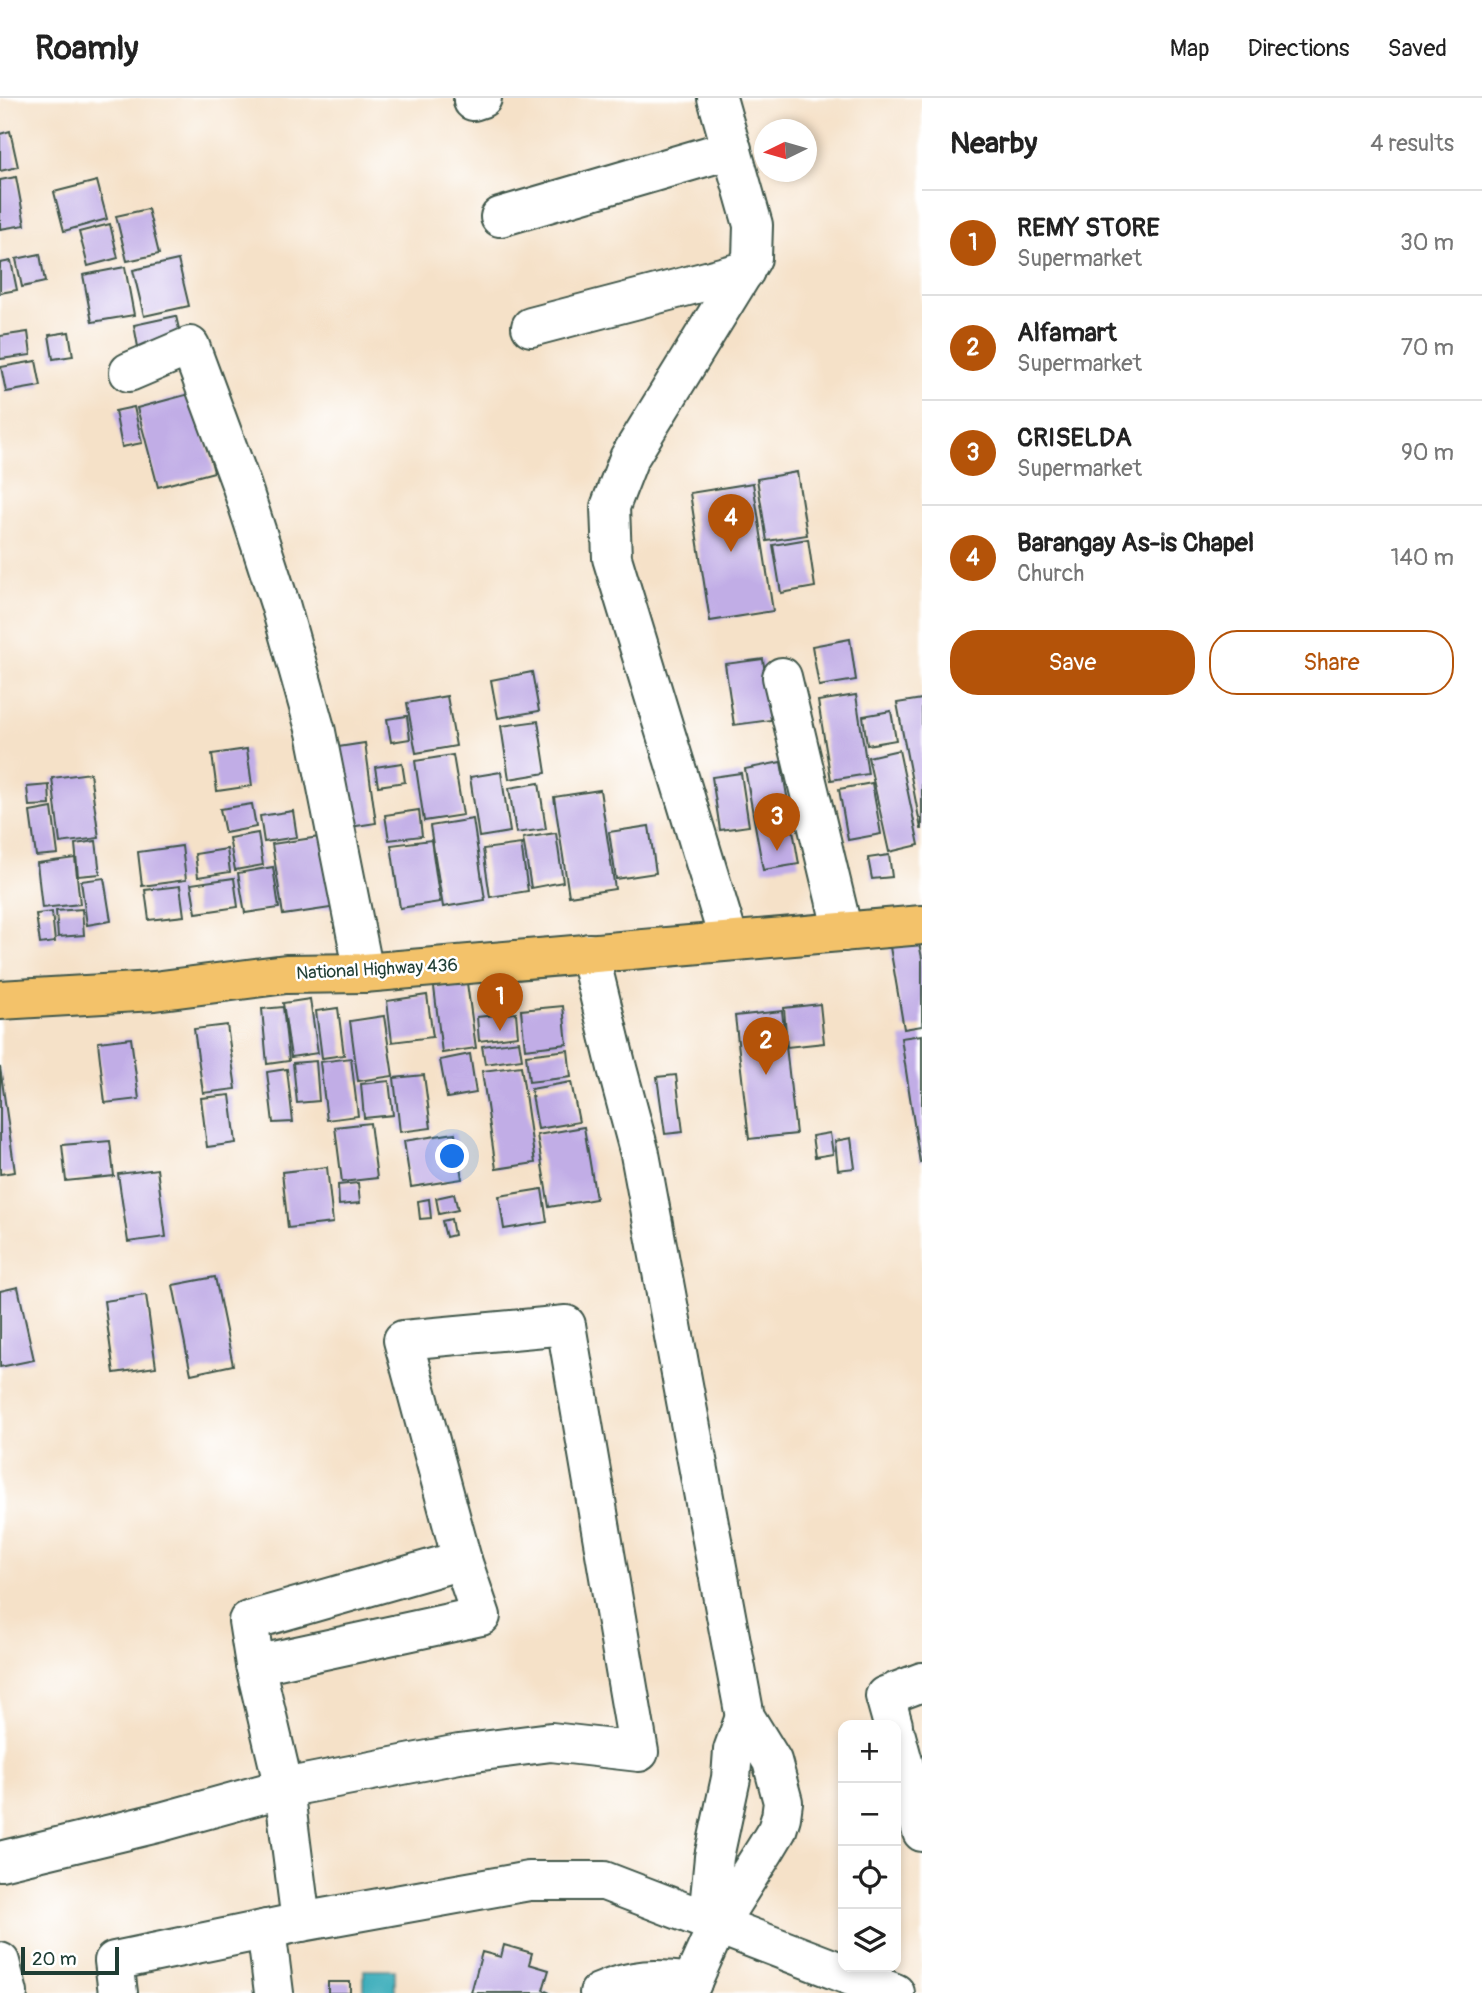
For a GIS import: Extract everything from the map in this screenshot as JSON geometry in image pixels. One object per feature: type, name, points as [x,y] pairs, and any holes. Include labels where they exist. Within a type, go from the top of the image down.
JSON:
[{"type":"main road","name":"National Highway 436","points":[[0,1000],[154,991],[286,974],[364,973],[922,925]]},
{"type":"street","points":[[717,98],[753,225],[752,258],[629,457],[610,507],[612,558],[729,941]]},
{"type":"street","points":[[500,217],[732,149]]},
{"type":"street","points":[[531,327],[745,271]]},
{"type":"street","points":[[129,373],[190,346],[240,484],[287,630],[316,732],[364,973]]},
{"type":"street","points":[[782,677],[843,932]]},
{"type":"street","points":[[589,953],[640,1154],[745,1717],[772,1761],[783,1802],[777,1830],[718,1924],[690,1988],[660,1979],[642,1979],[615,1985],[599,1993]]},
{"type":"street","points":[[0,1861],[161,1822],[284,1788],[459,1754],[551,1742],[639,1752],[566,1325],[403,1340],[462,1560],[481,1616],[255,1665]]},
{"type":"street","points":[[274,1993],[284,1925],[284,1788],[255,1665],[248,1621],[462,1560]]},
{"type":"street","points":[[892,1720],[885,1696],[922,1682]]},
{"type":"street","points":[[718,1924],[710,1898],[714,1857],[731,1778],[733,1750],[745,1717]]},
{"type":"street","points":[[901,1755],[922,1832]]},
{"type":"street","points":[[118,1993],[114,1961],[284,1925],[529,1881],[604,1881],[895,1993]]},
{"type":"street","points":[[0,1962],[8,1993]]},
{"type":"water","points":[[364,1970],[395,1970],[395,1993],[364,1993]]},
{"type":"building","points":[[10,131],[18,167],[0,171],[0,134]]},
{"type":"building","points":[[16,177],[25,225],[0,229],[0,180]]},
{"type":"building","points":[[97,181],[107,219],[64,231],[54,192]]},
{"type":"building","points":[[148,209],[159,254],[127,261],[116,216]]},
{"type":"building","points":[[110,224],[118,258],[88,266],[79,232]]},
{"type":"building","points":[[40,254],[45,282],[22,287],[16,259]]},
{"type":"building","points":[[178,260],[189,306],[144,316],[133,270]]},
{"type":"building","points":[[11,261],[17,290],[0,293],[0,263]]},
{"type":"building","points":[[125,267],[134,315],[92,322],[83,275]]},
{"type":"building","points":[[176,316],[181,338],[138,347],[134,325]]},
{"type":"building","points":[[28,332],[31,355],[0,359],[0,336]]},
{"type":"building","points":[[69,332],[73,356],[53,359],[49,335]]},
{"type":"building","points":[[36,361],[41,386],[6,392],[1,367]]},
{"type":"building","points":[[193,393],[214,472],[158,487],[137,408]]},
{"type":"building","points":[[134,407],[142,443],[122,447],[115,411]]},
{"type":"building","points":[[797,472],[807,535],[767,541],[757,479]]},
{"type":"building","points":[[753,483],[773,611],[710,621],[690,493]]},
{"type":"building","points":[[808,539],[815,587],[781,593],[773,545]]},
{"type":"building","points":[[850,639],[856,680],[819,686],[812,646]]},
{"type":"building","points":[[763,659],[771,720],[734,725],[725,664]]},
{"type":"building","points":[[532,672],[539,711],[498,718],[491,680]]},
{"type":"building","points":[[856,695],[868,774],[831,780],[818,701]]},
{"type":"building","points":[[447,696],[456,746],[416,753],[407,703]]},
{"type":"building","points":[[922,699],[922,829],[921,829],[897,703]]},
{"type":"building","points":[[891,711],[896,740],[867,745],[863,716]]},
{"type":"building","points":[[407,716],[410,739],[391,742],[387,719]]},
{"type":"building","points":[[538,721],[546,773],[509,779],[501,726]]},
{"type":"building","points":[[365,743],[376,823],[337,829],[325,749]]},
{"type":"building","points":[[247,749],[252,786],[217,791],[212,754]]},
{"type":"building","points":[[899,750],[919,845],[889,852],[868,757]]},
{"type":"building","points":[[453,755],[463,815],[424,821],[415,761]]},
{"type":"building","points":[[781,762],[799,864],[763,870],[745,769]]},
{"type":"building","points":[[402,763],[405,782],[378,786],[375,767]]},
{"type":"building","points":[[501,772],[510,832],[479,837],[470,777]]},
{"type":"building","points":[[90,773],[99,838],[60,843],[52,778]]},
{"type":"building","points":[[741,773],[749,826],[720,830],[712,777]]},
{"type":"building","points":[[539,783],[546,829],[516,833],[509,788]]},
{"type":"building","points":[[872,783],[881,834],[848,840],[839,789]]},
{"type":"building","points":[[49,785],[50,805],[29,806],[27,787]]},
{"type":"building","points":[[600,790],[615,889],[569,896],[554,797]]},
{"type":"building","points":[[252,804],[256,827],[225,833],[220,809]]},
{"type":"building","points":[[52,808],[58,854],[36,856],[30,812]]},
{"type":"building","points":[[419,810],[422,836],[389,840],[385,815]]},
{"type":"building","points":[[293,811],[297,837],[264,842],[260,816]]},
{"type":"building","points":[[473,819],[485,900],[443,907],[430,826]]},
{"type":"building","points":[[649,826],[656,873],[616,879],[609,832]]},
{"type":"building","points":[[258,833],[263,865],[235,870],[229,838]]},
{"type":"building","points":[[556,833],[563,882],[531,888],[523,838]]},
{"type":"building","points":[[333,835],[344,906],[283,915],[272,844]]},
{"type":"building","points":[[431,840],[440,902],[400,908],[391,845]]},
{"type":"building","points":[[96,841],[100,874],[78,876],[75,844]]},
{"type":"building","points":[[521,844],[528,891],[490,897],[483,849]]},
{"type":"building","points":[[182,846],[186,880],[142,886],[138,852]]},
{"type":"building","points":[[227,849],[230,872],[198,877],[195,854]]},
{"type":"building","points":[[889,855],[892,877],[872,879],[868,858]]},
{"type":"building","points":[[75,858],[80,904],[42,908],[37,863]]},
{"type":"building","points":[[273,867],[279,908],[245,913],[238,873]]},
{"type":"building","points":[[104,878],[111,921],[87,925],[81,881]]},
{"type":"building","points":[[234,878],[238,907],[196,913],[191,884]]},
{"type":"building","points":[[180,886],[184,916],[149,920],[145,890]]},
{"type":"building","points":[[82,909],[84,935],[58,937],[56,911]]},
{"type":"building","points":[[52,912],[55,942],[40,944],[36,914]]},
{"type":"building","points":[[919,943],[922,958],[922,1026],[904,1029],[890,947]]},
{"type":"building","points":[[467,983],[476,1048],[442,1053],[434,987]]},
{"type":"building","points":[[427,995],[433,1037],[392,1042],[387,1001]]},
{"type":"building","points":[[310,999],[318,1053],[291,1057],[283,1003]]},
{"type":"building","points":[[820,1004],[824,1043],[787,1047],[784,1008]]},
{"type":"building","points":[[563,1006],[567,1044],[525,1049],[521,1010]]},
{"type":"building","points":[[283,1007],[289,1061],[267,1064],[262,1009]]},
{"type":"building","points":[[338,1008],[344,1055],[322,1058],[316,1011]]},
{"type":"building","points":[[782,1011],[796,1134],[749,1139],[735,1016]]},
{"type":"building","points":[[516,1013],[518,1036],[479,1041],[477,1017]]},
{"type":"building","points":[[384,1016],[393,1076],[358,1081],[350,1021]]},
{"type":"building","points":[[227,1025],[236,1089],[203,1093],[194,1029]]},
{"type":"building","points":[[922,1035],[922,1162],[920,1163],[901,1038]]},
{"type":"building","points":[[131,1038],[139,1099],[105,1103],[98,1042]]},
{"type":"building","points":[[519,1041],[522,1059],[485,1064],[482,1046]]},
{"type":"building","points":[[568,1050],[571,1077],[529,1082],[526,1055]]},
{"type":"building","points":[[470,1054],[476,1093],[447,1098],[440,1060]]},
{"type":"building","points":[[351,1058],[358,1116],[327,1120],[320,1062]]},
{"type":"building","points":[[316,1061],[319,1101],[297,1103],[293,1063]]},
{"type":"building","points":[[521,1066],[535,1163],[496,1169],[482,1071]]},
{"type":"building","points":[[0,1067],[15,1172],[0,1174]]},
{"type":"building","points":[[287,1069],[293,1122],[273,1123],[267,1072]]},
{"type":"building","points":[[424,1075],[431,1128],[400,1132],[394,1078]]},
{"type":"building","points":[[676,1075],[683,1132],[665,1134],[657,1077]]},
{"type":"building","points":[[389,1081],[393,1115],[364,1118],[361,1084]]},
{"type":"building","points":[[571,1082],[579,1122],[538,1129],[531,1089]]},
{"type":"building","points":[[230,1095],[236,1143],[207,1147],[201,1098]]},
{"type":"building","points":[[370,1123],[377,1178],[342,1182],[335,1127]]},
{"type":"building","points":[[584,1127],[596,1199],[549,1207],[537,1135]]},
{"type":"building","points":[[455,1133],[462,1179],[411,1187],[404,1141]]},
{"type":"building","points":[[830,1133],[833,1154],[815,1157],[812,1136]]},
{"type":"building","points":[[851,1138],[855,1168],[838,1170],[835,1141]]},
{"type":"building","points":[[110,1141],[114,1176],[66,1181],[62,1145]]},
{"type":"building","points":[[327,1167],[333,1223],[288,1228],[282,1172]]},
{"type":"building","points":[[157,1169],[166,1237],[128,1242],[118,1174]]},
{"type":"building","points":[[358,1183],[360,1203],[339,1205],[338,1185]]},
{"type":"building","points":[[542,1189],[547,1222],[504,1229],[499,1196]]},
{"type":"building","points":[[454,1194],[458,1210],[439,1214],[436,1198]]},
{"type":"building","points":[[429,1199],[431,1218],[420,1219],[418,1201]]},
{"type":"building","points":[[451,1219],[454,1235],[446,1237],[442,1221]]},
{"type":"building","points":[[215,1277],[233,1365],[191,1374],[173,1285]]},
{"type":"building","points":[[18,1287],[34,1360],[0,1367],[0,1291]]},
{"type":"building","points":[[146,1295],[156,1367],[114,1373],[104,1301]]},
{"type":"building","points":[[504,1945],[532,1953],[529,1964],[549,1970],[543,1990],[550,1993],[471,1993],[482,1952],[501,1957]]},
{"type":"building","points":[[328,1982],[350,1982],[350,1993],[328,1993]]},
{"type":"place","name":"Barangay As-is Chapel","points":[[731,552]]},
{"type":"place","name":"CRISELDA","points":[[777,851]]},
{"type":"place","name":"REMY STORE","points":[[500,1031]]},
{"type":"place","name":"Alfamart","points":[[766,1075]]}]
